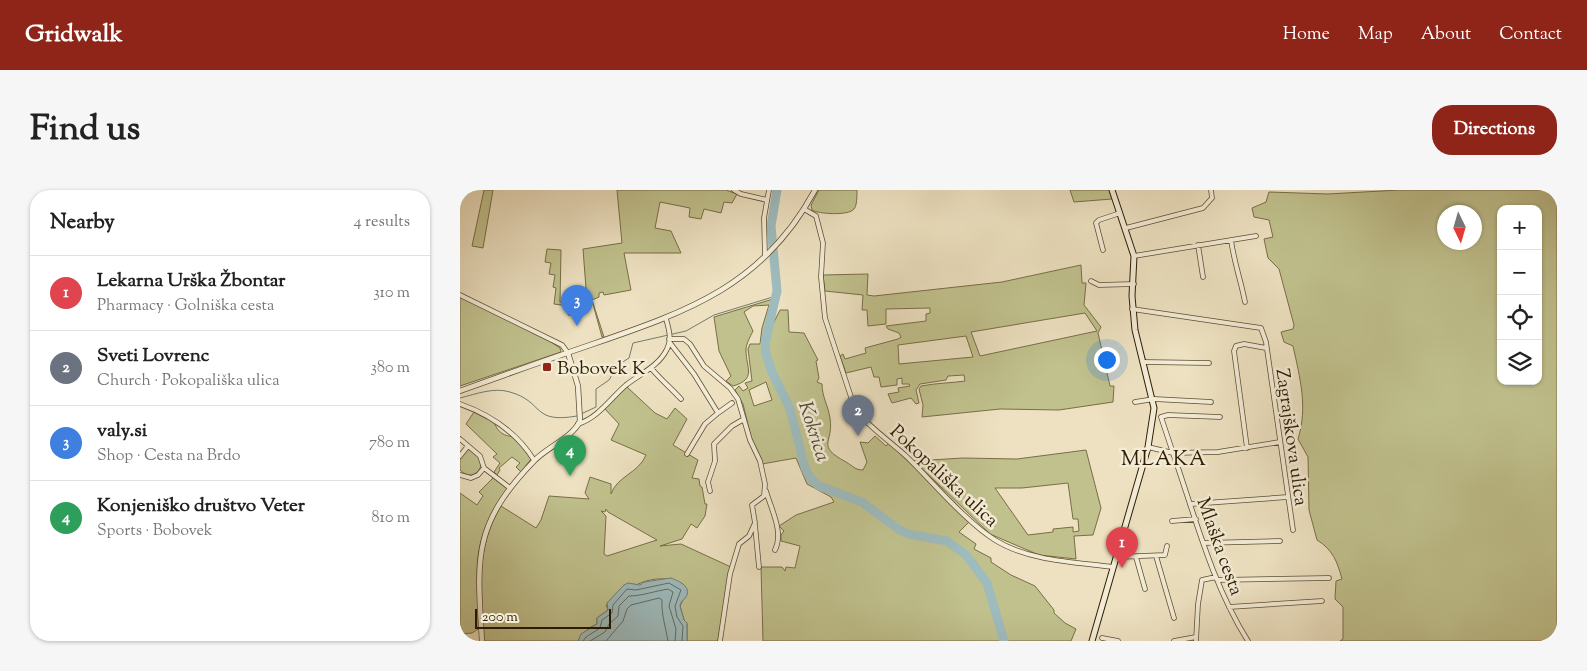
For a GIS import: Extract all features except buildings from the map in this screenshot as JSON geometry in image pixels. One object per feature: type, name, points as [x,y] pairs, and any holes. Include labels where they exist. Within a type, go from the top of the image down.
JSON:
[{"type":"main road","points":[[1092,641],[1154,422],[1154,399],[1135,330],[1132,309],[1134,256],[1112,190]]},
{"type":"street","points":[[734,190],[741,194],[767,200]]},
{"type":"street","points":[[765,256],[764,218],[769,190]]},
{"type":"street","points":[[460,391],[666,319],[716,295],[765,256],[779,242],[804,209],[815,190]]},
{"type":"street","points":[[1126,228],[1204,208],[1212,198],[1211,190]]},
{"type":"street","name":"Pokopališka ulica","points":[[804,209],[816,216],[823,243],[821,277],[824,318],[854,406],[862,417],[920,469],[983,532],[996,541],[1033,556],[1113,567]]},
{"type":"street","points":[[1103,250],[1096,223],[1099,220],[1120,213]]},
{"type":"street","points":[[1134,256],[1256,236]]},
{"type":"street","points":[[1231,240],[1234,263],[1242,283],[1245,302]]},
{"type":"street","points":[[1198,245],[1203,277]]},
{"type":"street","points":[[1091,280],[1099,285],[1134,284]]},
{"type":"street","points":[[460,295],[562,345],[568,353],[578,386],[579,422]]},
{"type":"street","name":"Zagrajškova ulica","points":[[1132,309],[1261,328],[1266,348],[1293,530]]},
{"type":"street","points":[[482,641],[477,575],[481,542],[490,521],[510,488],[534,460],[579,422],[590,419],[624,387],[651,368],[664,355],[669,341],[666,319]]},
{"type":"street","points":[[669,341],[684,339],[690,344],[704,366],[730,388],[738,399],[760,461],[766,491],[778,530],[779,539],[776,550]]},
{"type":"street","points":[[669,341],[694,374],[718,413]]},
{"type":"street","name":"Zagrajškova ulica","points":[[1247,448],[1234,351],[1236,346],[1244,344],[1266,348]]},
{"type":"street","points":[[1143,362],[1209,363]]},
{"type":"street","points":[[651,368],[667,388],[672,389],[681,399]]},
{"type":"street","points":[[1135,402],[1154,399],[1211,402]]},
{"type":"street","points":[[686,454],[705,424],[732,403]]},
{"type":"street","points":[[460,404],[503,426],[526,447],[534,460]]},
{"type":"street","name":"Mlaška cesta","points":[[1220,417],[1162,416],[1216,579],[1248,641]]},
{"type":"street","points":[[710,491],[708,482],[715,461],[714,444],[732,426],[744,419]]},
{"type":"street","points":[[460,439],[480,456],[484,468],[510,488]]},
{"type":"street","points":[[1148,447],[1173,453],[1218,452],[1280,442]]},
{"type":"street","points":[[460,456],[468,446]]},
{"type":"street","points":[[460,475],[471,478],[478,475],[484,468]]},
{"type":"street","points":[[759,567],[752,505],[764,496],[766,491]]},
{"type":"street","points":[[1191,504],[1288,497]]},
{"type":"street","points":[[1172,521],[1196,519]]},
{"type":"street","points":[[720,641],[730,574],[740,544],[749,536],[755,523]]},
{"type":"street","points":[[1204,543],[1280,541]]},
{"type":"street","points":[[1116,558],[1166,555],[1167,546]]},
{"type":"street","points":[[1156,556],[1174,618]]},
{"type":"street","points":[[1136,557],[1145,589]]},
{"type":"street","points":[[1174,641],[1196,639],[1198,604],[1202,580],[1329,578]]},
{"type":"street","points":[[1229,607],[1322,601]]},
{"type":"street","points":[[1094,635],[1102,640],[1118,641]]},
{"type":"green space","points":[[484,190],[493,190],[483,248],[472,246]]},
{"type":"green space","points":[[617,190],[726,190],[737,194],[732,203],[724,202],[721,213],[704,209],[701,219],[689,217],[690,208],[660,202],[655,228],[671,231],[681,253],[624,253],[631,290],[604,295],[603,292],[599,293],[599,297],[592,300],[604,337],[602,337],[593,304],[587,302],[580,303],[579,316],[568,315],[568,306],[554,304],[556,288],[553,287],[555,275],[549,274],[551,263],[545,262],[547,249],[561,250],[560,302],[569,304],[587,301],[583,249],[622,243]]},
{"type":"green space","points":[[819,190],[857,190],[855,208],[846,213],[827,213],[812,210],[811,205]]},
{"type":"green space","points":[[1070,190],[1109,190],[1112,199],[1074,202]]},
{"type":"green space","points":[[1399,190],[1557,190],[1557,641],[1340,641],[1343,639],[1343,607],[1335,599],[1336,581],[1342,579],[1334,557],[1317,540],[1309,510],[1308,457],[1298,439],[1303,404],[1302,392],[1293,346],[1284,342],[1281,332],[1293,329],[1294,325],[1279,269],[1268,258],[1264,239],[1273,237],[1269,220],[1254,217],[1252,208],[1266,202],[1269,192],[1328,194]]},
{"type":"green space","points":[[1081,265],[1082,283],[1086,283],[1084,305],[1101,327],[1098,333],[1110,386],[1114,386],[1113,402],[1059,410],[1000,409],[922,417],[923,405],[919,389],[921,386],[965,381],[964,375],[948,376],[946,380],[920,384],[916,390],[919,403],[916,404],[911,398],[892,403],[888,394],[899,392],[898,388],[910,386],[909,384],[902,384],[902,378],[897,379],[897,385],[881,387],[879,377],[874,377],[871,367],[846,373],[840,356],[843,354],[845,359],[866,353],[865,348],[898,339],[901,337],[899,333],[888,329],[886,326],[926,321],[926,314],[930,313],[930,308],[886,309],[886,324],[868,326],[867,310],[862,310],[863,295],[825,291],[823,275],[868,274],[867,295],[874,296],[1002,282]],"holes":[[[1085,313],[1097,331],[980,356],[971,332]],[[966,336],[973,357],[899,364],[898,345]]]},
{"type":"green space","points":[[460,297],[545,338],[560,348],[561,352],[460,386]]},
{"type":"green space","points":[[773,299],[765,338],[765,357],[772,377],[785,401],[800,460],[808,477],[824,491],[867,506],[880,519],[907,535],[938,539],[962,554],[983,577],[996,610],[995,601],[986,578],[960,546],[940,537],[924,536],[899,529],[863,501],[830,490],[814,479],[802,453],[793,409],[774,374],[767,352],[769,332],[780,310],[788,310],[789,332],[804,333],[818,360],[816,361],[819,378],[817,382],[822,384],[830,418],[831,427],[828,447],[831,452],[854,468],[863,470],[867,462],[860,442],[868,443],[875,436],[886,446],[889,443],[970,521],[959,532],[976,544],[974,549],[991,558],[991,562],[1011,575],[1035,586],[1054,610],[1054,613],[1065,623],[1076,629],[1071,641],[763,641],[761,567],[782,567],[785,571],[786,567],[795,568],[800,546],[781,541],[781,535],[784,531],[779,526],[796,515],[834,502],[831,497],[807,484],[796,458],[762,464],[752,441],[743,404],[735,390],[739,386],[743,391],[748,388],[745,383],[752,381],[748,349],[750,344],[760,344],[762,328],[769,305],[753,306],[744,312],[753,331],[746,348],[748,376],[745,380],[733,386],[726,381],[731,376],[719,351],[714,317]],"holes":[[[766,382],[772,400],[754,406],[749,390]]]},
{"type":"green space","points":[[627,387],[655,413],[667,419],[675,408],[687,419],[673,445],[698,460],[692,478],[699,479],[700,486],[702,487],[705,504],[707,504],[705,516],[697,528],[691,524],[682,539],[660,546],[681,544],[731,567],[718,641],[687,641],[687,624],[680,606],[684,598],[683,584],[662,579],[642,582],[615,598],[606,605],[608,610],[597,618],[597,624],[589,628],[578,641],[484,641],[481,588],[483,555],[492,522],[501,506],[536,528],[541,520],[549,496],[589,499],[585,493],[590,477],[611,484],[611,494],[618,483],[643,461],[646,455],[611,440],[619,424],[605,409]],"holes":[[[606,509],[608,512],[657,540],[607,556],[604,554],[606,516],[601,511],[605,512]]]},
{"type":"green space","points":[[474,412],[494,422],[497,429],[502,433],[515,437],[531,459],[521,472],[516,467],[520,463],[512,457],[499,468],[500,470],[497,475],[494,472],[500,463],[493,457],[497,454],[466,424]]},
{"type":"green space","points":[[468,448],[478,455],[481,466],[472,475],[463,473],[460,470],[460,458]]},
{"type":"green space","points":[[1086,450],[1101,508],[1093,535],[1074,536],[1076,559],[1039,555],[990,534],[914,461],[963,458],[1017,459]],"holes":[[[1068,483],[1073,519],[1078,519],[1079,531],[1073,532],[1073,527],[1053,529],[1053,532],[1028,535],[995,488],[1022,488]]]},
{"type":"green space","points":[[495,476],[508,488],[486,526],[478,556],[478,629],[472,633],[460,634],[460,493],[477,505],[483,496],[479,492]]},
{"type":"water","points":[[671,578],[683,584],[687,589],[687,595],[680,606],[684,620],[687,623],[687,641],[578,641],[581,634],[597,624],[597,618],[608,610],[607,603],[624,585],[628,583],[640,585],[644,582]]},
{"type":"waterway","name":"Kokrica","points":[[777,190],[771,226],[777,291],[765,343],[766,354],[772,372],[790,409],[805,468],[811,479],[819,486],[862,502],[898,529],[908,534],[947,541],[966,555],[987,583],[1004,641]]},
{"type":"waterway","points":[[581,414],[596,407],[596,389],[609,380],[618,365],[629,358],[633,343],[686,331],[714,315],[776,296]]},
{"type":"waterway","points":[[460,398],[498,390],[521,396],[545,415],[562,418],[577,416]]},
{"type":"place","name":"valy.si","points":[[577,326]]},
{"type":"place","name":"Bobovek K","points":[[547,367]]},
{"type":"place","name":"Sveti Lovrenc","points":[[858,436]]},
{"type":"place","name":"Konjeniško društvo Veter","points":[[570,476]]},
{"type":"place","name":"Lekarna Urška Žbontar","points":[[1122,568]]},
{"type":"district","name":"MLAKA","points":[[1164,458]]}]
